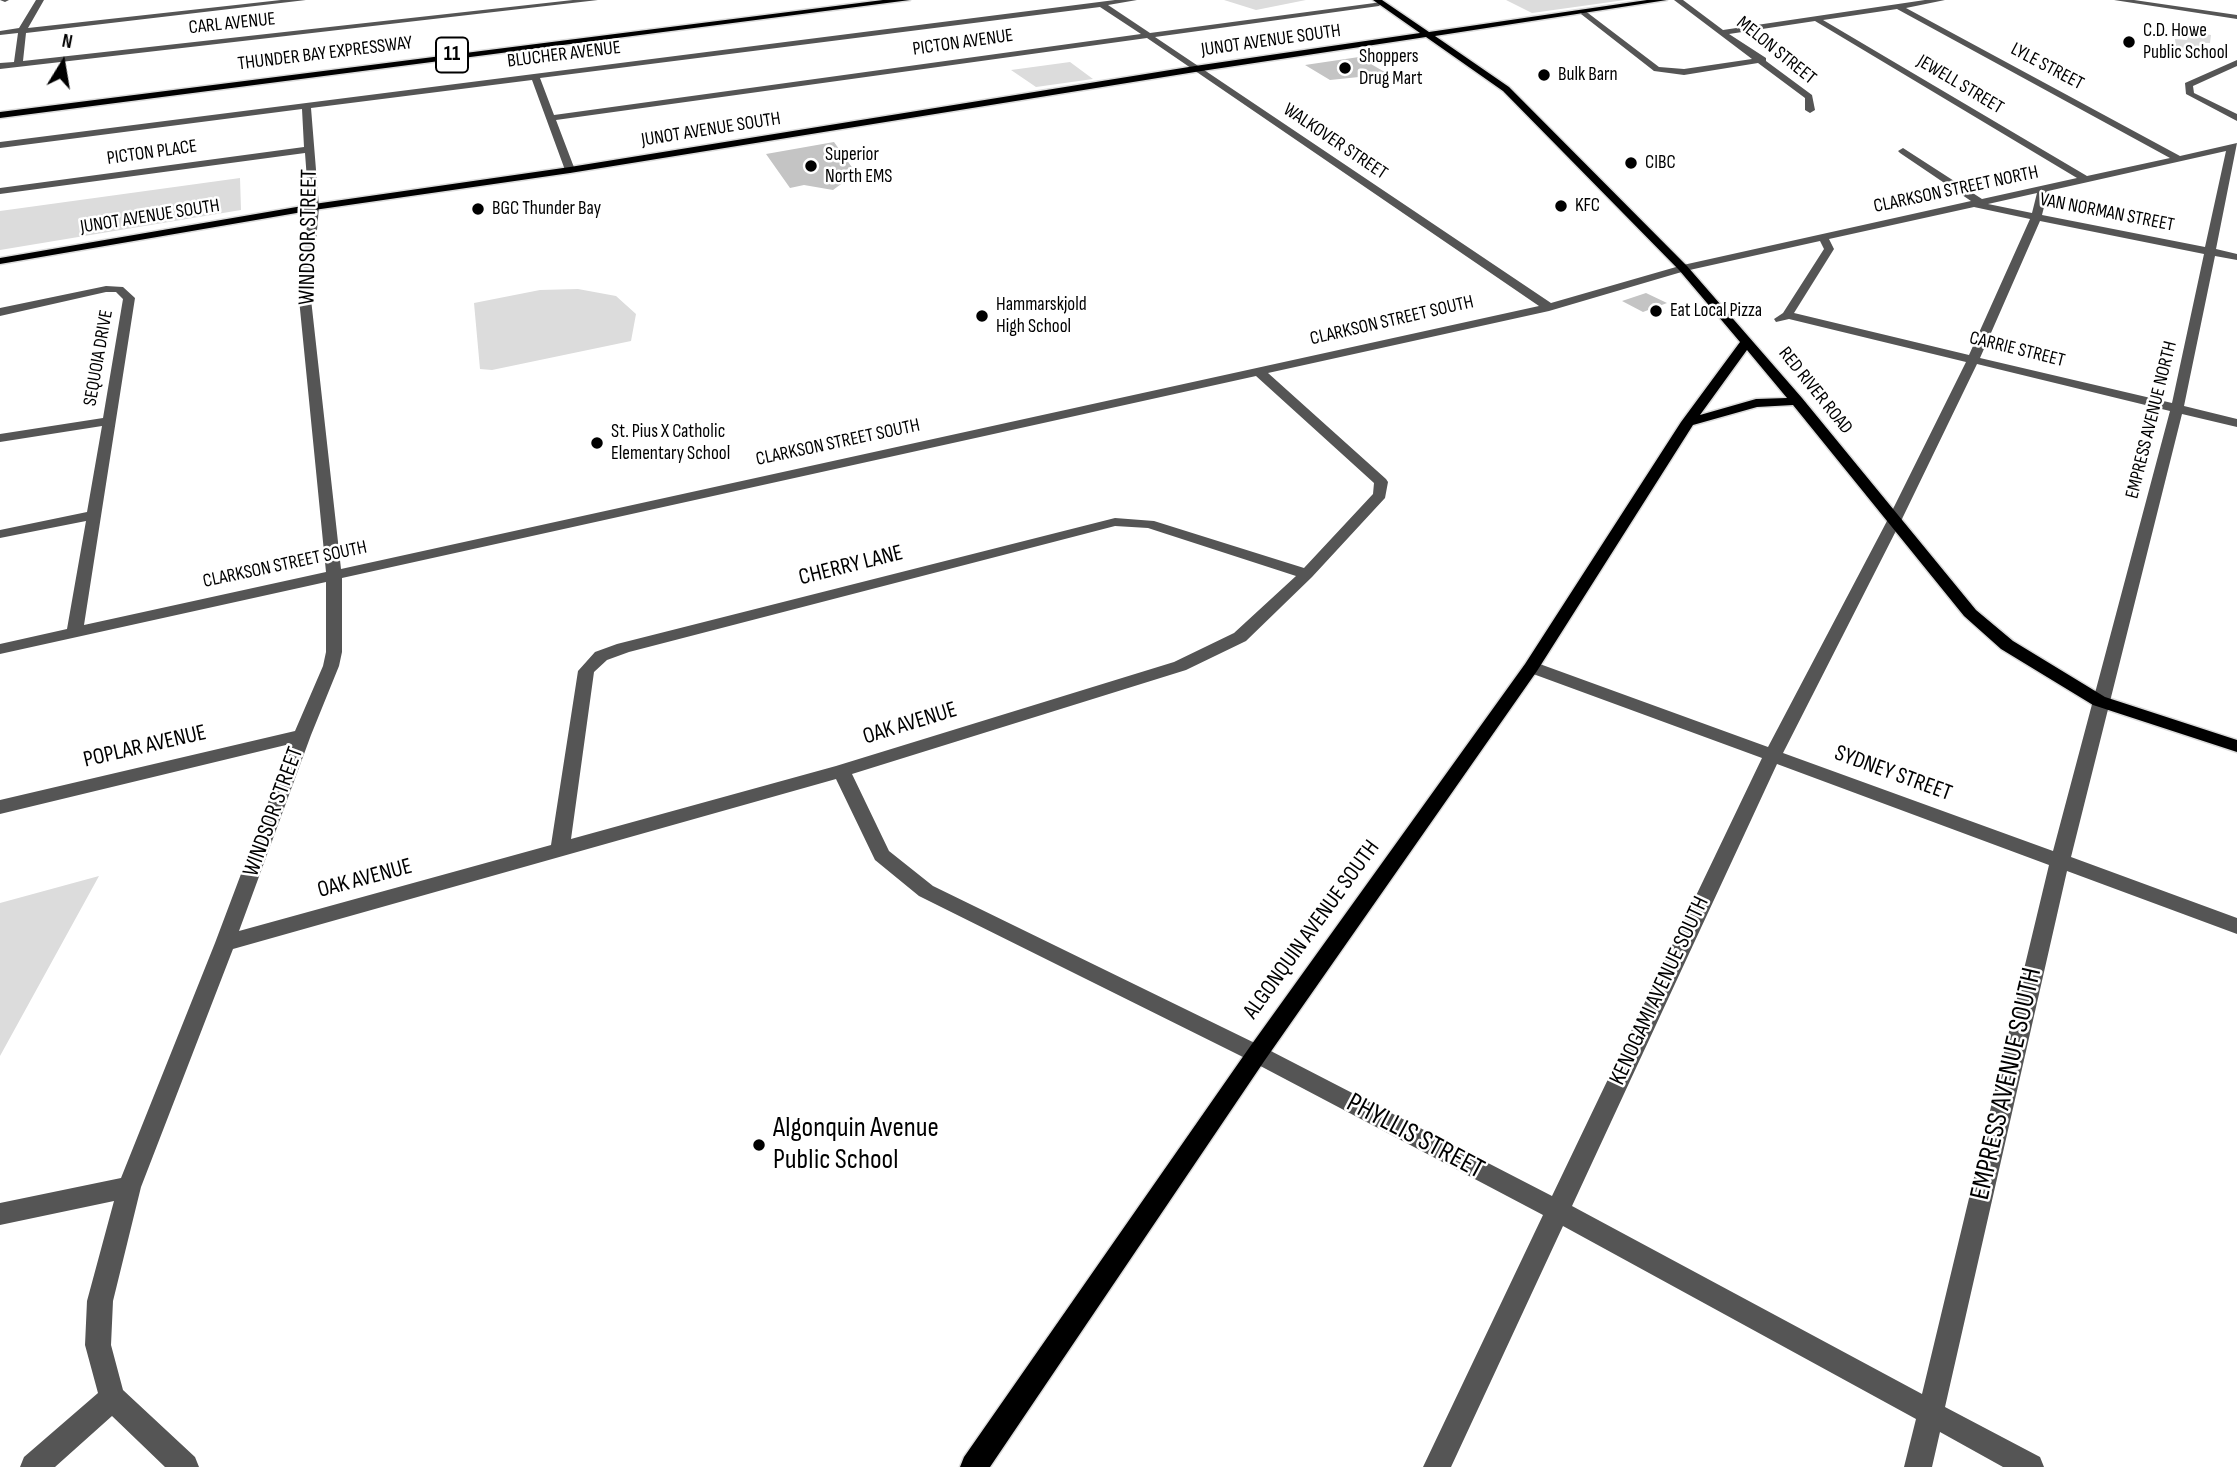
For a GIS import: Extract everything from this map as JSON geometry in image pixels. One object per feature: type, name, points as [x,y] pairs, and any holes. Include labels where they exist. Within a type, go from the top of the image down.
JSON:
[{"type":"highway","name":"THUNDER BAY EXPRESSWAY","points":[[0,108],[875,0]]},
{"type":"highway","name":"THUNDER BAY EXPRESSWAY","points":[[0,115],[233,83],[905,0]]},
{"type":"main road","name":"JUNOT AVENUE SOUTH","points":[[0,261],[314,207],[570,170],[1195,69],[1663,0]]},
{"type":"main road","name":"RED RIVER ROAD","points":[[1379,3],[1506,89],[1683,268],[1748,342],[1970,613],[2007,645],[2099,701],[2237,746]]},
{"type":"main road","name":"ALGONQUIN AVENUE SOUTH","points":[[974,1467],[1257,1054],[1531,667],[1721,373],[1748,342]]},
{"type":"main road","points":[[1689,422],[1756,404],[1797,401]]},
{"type":"street","points":[[0,1],[5,0]]},
{"type":"street","points":[[18,64],[22,31],[40,0]]},
{"type":"street","points":[[0,33],[302,0]]},
{"type":"street","name":"CARL AVENUE","points":[[0,66],[594,0]]},
{"type":"street","name":"BLUCHER AVENUE","points":[[0,145],[1133,0]]},
{"type":"street","name":"MELON STREET","points":[[1678,0],[1763,60],[1809,97],[1810,110]]},
{"type":"street","points":[[1724,32],[1941,0]]},
{"type":"street","points":[[2118,0],[2237,17]]},
{"type":"street","name":"PICTON AVENUE","points":[[551,118],[1379,3]]},
{"type":"street","name":"WALKOVER STREET","points":[[1101,4],[1549,307]]},
{"type":"street","name":"LYLE STREET","points":[[1899,7],[2179,159]]},
{"type":"street","points":[[1584,12],[1657,69],[1684,72],[1763,60]]},
{"type":"street","name":"JEWELL STREET","points":[[1818,20],[2085,180]]},
{"type":"street","points":[[2237,63],[2188,85],[2190,94],[2237,118]]},
{"type":"street","points":[[535,76],[570,170]]},
{"type":"street","name":"WINDSOR STREET","points":[[112,1398],[98,1345],[100,1301],[129,1187],[331,666],[335,625],[334,575],[306,299],[314,207],[306,106]]},
{"type":"street","name":"CLARKSON STREET NORTH","points":[[1683,268],[2235,147]]},
{"type":"street","name":"EMPRESS AVENUE NORTH","points":[[2099,701],[2177,409],[2235,147]]},
{"type":"street","name":"PICTON PLACE","points":[[0,191],[310,149]]},
{"type":"street","points":[[1903,151],[1975,203]]},
{"type":"street","name":"KENOGAMI AVENUE SOUTH","points":[[1437,1467],[1772,755],[1894,521],[1973,359],[2036,217],[2043,189]]},
{"type":"street","name":"VAN NORMAN STREET","points":[[1975,203],[2237,257]]},
{"type":"street","name":"CARRIE STREET","points":[[1823,237],[1829,249],[1782,318],[1973,359],[2237,423]]},
{"type":"street","name":"CLARKSON STREET SOUTH","points":[[0,649],[1549,307],[1683,268]]},
{"type":"street","name":"SEQUOIA DRIVE","points":[[0,312],[106,289],[119,289],[129,298],[75,632]]},
{"type":"street","name":"OAK AVENUE","points":[[225,943],[841,771],[1180,666],[1240,637],[1307,574],[1380,495],[1381,482],[1259,372]]},
{"type":"street","points":[[0,438],[108,421]]},
{"type":"street","points":[[0,534],[93,516]]},
{"type":"street","name":"CHERRY LANE","points":[[561,851],[586,671],[601,656],[1115,522],[1149,524],[1307,574]]},
{"type":"street","name":"SYDNEY STREET","points":[[1531,667],[2237,926]]},
{"type":"street","name":"EMPRESS AVENUE SOUTH","points":[[1918,1467],[2099,701]]},
{"type":"street","name":"POPLAR AVENUE","points":[[0,807],[302,735]]},
{"type":"street","name":"PHYLLIS STREET","points":[[841,771],[883,855],[926,891],[1257,1054],[1556,1210],[2030,1467]]},
{"type":"street","points":[[0,1214],[129,1187]]},
{"type":"street","points":[[34,1467],[112,1398],[185,1467]]},
{"type":"shaded area","points":[[1224,0],[1306,0],[1256,10]]},
{"type":"shaded area","points":[[1506,0],[1625,0],[1532,13]]},
{"type":"shaded area","points":[[2190,32],[2211,35],[2210,43],[2204,43],[2205,51],[2176,48],[2175,39],[2187,40]]},
{"type":"shaded area","points":[[1070,62],[1093,79],[1036,87],[1011,70]]},
{"type":"shaded area","points":[[240,178],[241,210],[0,250],[0,211]]},
{"type":"shaded area","points":[[578,289],[616,296],[636,314],[631,341],[492,370],[480,369],[474,303],[540,290]]},
{"type":"shaded area","points":[[99,876],[0,1056],[0,903]]},
{"type":"building","name":"Shoppers Drug Mart","points":[[1359,57],[1388,74],[1330,80],[1305,65]]},
{"type":"building","name":"Superior North EMS","points":[[834,142],[856,173],[833,190],[804,185],[790,188],[766,154]]},
{"type":"building","points":[[1646,293],[1667,303],[1643,312],[1622,301]]},
{"type":"place","name":"C.D. Howe Public School","points":[[2129,42]]},
{"type":"place","name":"Shoppers Drug Mart","points":[[1345,68]]},
{"type":"place","name":"Bulk Barn","points":[[1544,75]]},
{"type":"place","name":"CIBC","points":[[1631,163]]},
{"type":"place","name":"Superior North EMS","points":[[811,166]]},
{"type":"place","name":"KFC","points":[[1561,206]]},
{"type":"place","name":"BGC Thunder Bay","points":[[478,209]]},
{"type":"place","name":"Eat Local Pizza","points":[[1656,311]]},
{"type":"place","name":"Hammarskjold High School","points":[[982,316]]},
{"type":"place","name":"St. Pius X Catholic Elementary School","points":[[597,443]]},
{"type":"place","name":"Algonquin Avenue Public School","points":[[759,1145]]}]
